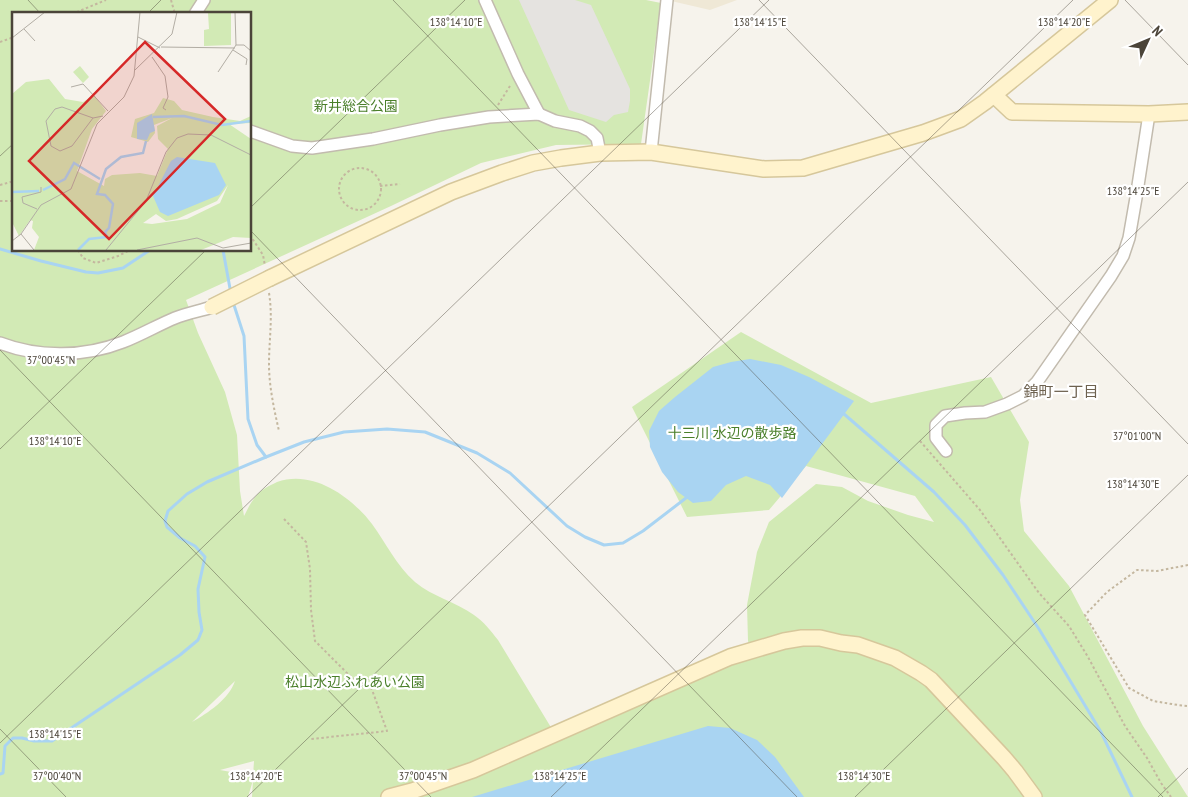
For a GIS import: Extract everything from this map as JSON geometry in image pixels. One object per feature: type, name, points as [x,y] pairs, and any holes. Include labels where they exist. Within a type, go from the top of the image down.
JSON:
[{"type":"street","points":[[196,12],[204,0]]},
{"type":"street","points":[[485,0],[518,74],[539,114]]},
{"type":"street","points":[[651,152],[667,0]]},
{"type":"street","points":[[0,343],[49,354],[68,354],[88,352],[123,342],[177,317],[212,307],[451,192],[533,163],[600,153],[651,152],[764,169],[803,168],[923,133],[961,118],[994,95],[1110,0]]},
{"type":"street","points":[[994,95],[1012,112],[1149,114],[1188,112]]},
{"type":"street","points":[[251,130],[292,146],[312,148],[373,139],[490,117],[539,114],[555,121],[580,126],[590,132],[596,138],[600,153]]},
{"type":"street","points":[[946,451],[936,438],[936,425],[945,416],[964,412],[985,412],[1023,396],[1037,382],[1111,276],[1123,256],[1129,238],[1149,114]]},
{"type":"street","points":[[389,797],[473,770],[730,657],[784,641],[802,638],[820,638],[858,645],[895,658],[921,673],[936,686],[1004,758],[1034,797]]},
{"type":"path","points":[[77,12],[106,0]]},
{"type":"path","points":[[0,42],[12,38]]},
{"type":"path","points":[[490,117],[518,74]]},
{"type":"path","points":[[356,168],[363,168],[376,175],[380,186],[380,195],[377,201],[367,209],[360,210],[347,206],[342,201],[339,188],[340,181],[344,175],[356,168]]},
{"type":"path","points":[[380,186],[400,184]]},
{"type":"path","points":[[251,237],[263,255],[268,280],[272,308],[269,366],[279,430]]},
{"type":"path","points":[[79,251],[83,258],[96,263],[128,251]]},
{"type":"path","points":[[920,441],[980,510],[1039,593],[1069,626],[1125,726],[1171,797]]},
{"type":"path","points":[[284,519],[306,542],[310,569],[311,610],[315,641],[350,678],[371,687],[387,731],[311,738]]},
{"type":"path","points":[[1188,565],[1157,571],[1138,570],[1107,592],[1085,615],[1129,688],[1154,701],[1188,706]]},
{"type":"shaded area","points":[[519,0],[575,0],[591,5],[630,89],[628,112],[614,115],[606,122],[569,110]]},
{"type":"shaded area","points":[[667,0],[737,0],[710,10]]},
{"type":"green space","points":[[0,0],[646,0],[661,3],[641,144],[556,145],[481,163],[186,300],[198,333],[225,392],[237,435],[240,491],[244,516],[261,491],[277,482],[290,479],[304,479],[317,482],[342,495],[372,524],[397,561],[415,582],[429,592],[467,610],[487,627],[498,640],[555,734],[751,651],[748,641],[747,605],[757,552],[769,522],[816,484],[842,487],[868,501],[934,522],[915,496],[806,466],[769,510],[687,517],[632,407],[741,332],[871,403],[991,377],[1029,442],[1020,500],[1024,531],[1069,586],[1143,726],[1188,797],[252,797],[253,780],[248,797],[0,797]],"holes":[[[235,681],[223,700],[192,722]],[[254,761],[253,776],[220,770]]]},
{"type":"water","points":[[750,359],[781,365],[809,377],[854,401],[782,498],[770,485],[746,476],[726,485],[711,501],[693,503],[678,492],[662,472],[650,447],[649,431],[659,411],[713,367]]},
{"type":"water","points":[[708,726],[730,728],[757,740],[775,757],[804,797],[472,797]]},
{"type":"waterway","points":[[0,249],[41,261],[98,273],[123,268],[148,251]]},
{"type":"waterway","points":[[223,251],[231,294]]},
{"type":"waterway","points":[[233,302],[244,336],[248,419],[257,445],[266,457]]},
{"type":"waterway","points":[[844,414],[934,492],[965,525],[1003,575],[1039,629],[1101,732],[1132,797]]},
{"type":"waterway","points":[[0,774],[3,773],[5,746],[13,738],[52,741],[180,655],[198,640],[202,630],[198,589],[205,557],[195,546],[180,538],[167,527],[165,521],[168,511],[187,494],[207,482],[266,457],[304,442],[344,432],[387,429],[425,432],[477,453],[510,473],[567,526],[585,537],[604,545],[623,543],[643,531],[686,498]]},
{"type":"district","name":"錦町一丁目","points":[[1061,391]]},
{"type":"park label","name":"新井総合公園","points":[[356,106]]},
{"type":"park label","name":"十三川 水辺の散歩路","points":[[732,433]]},
{"type":"park label","name":"松山水辺ふれあい公園","points":[[355,682]]}]
